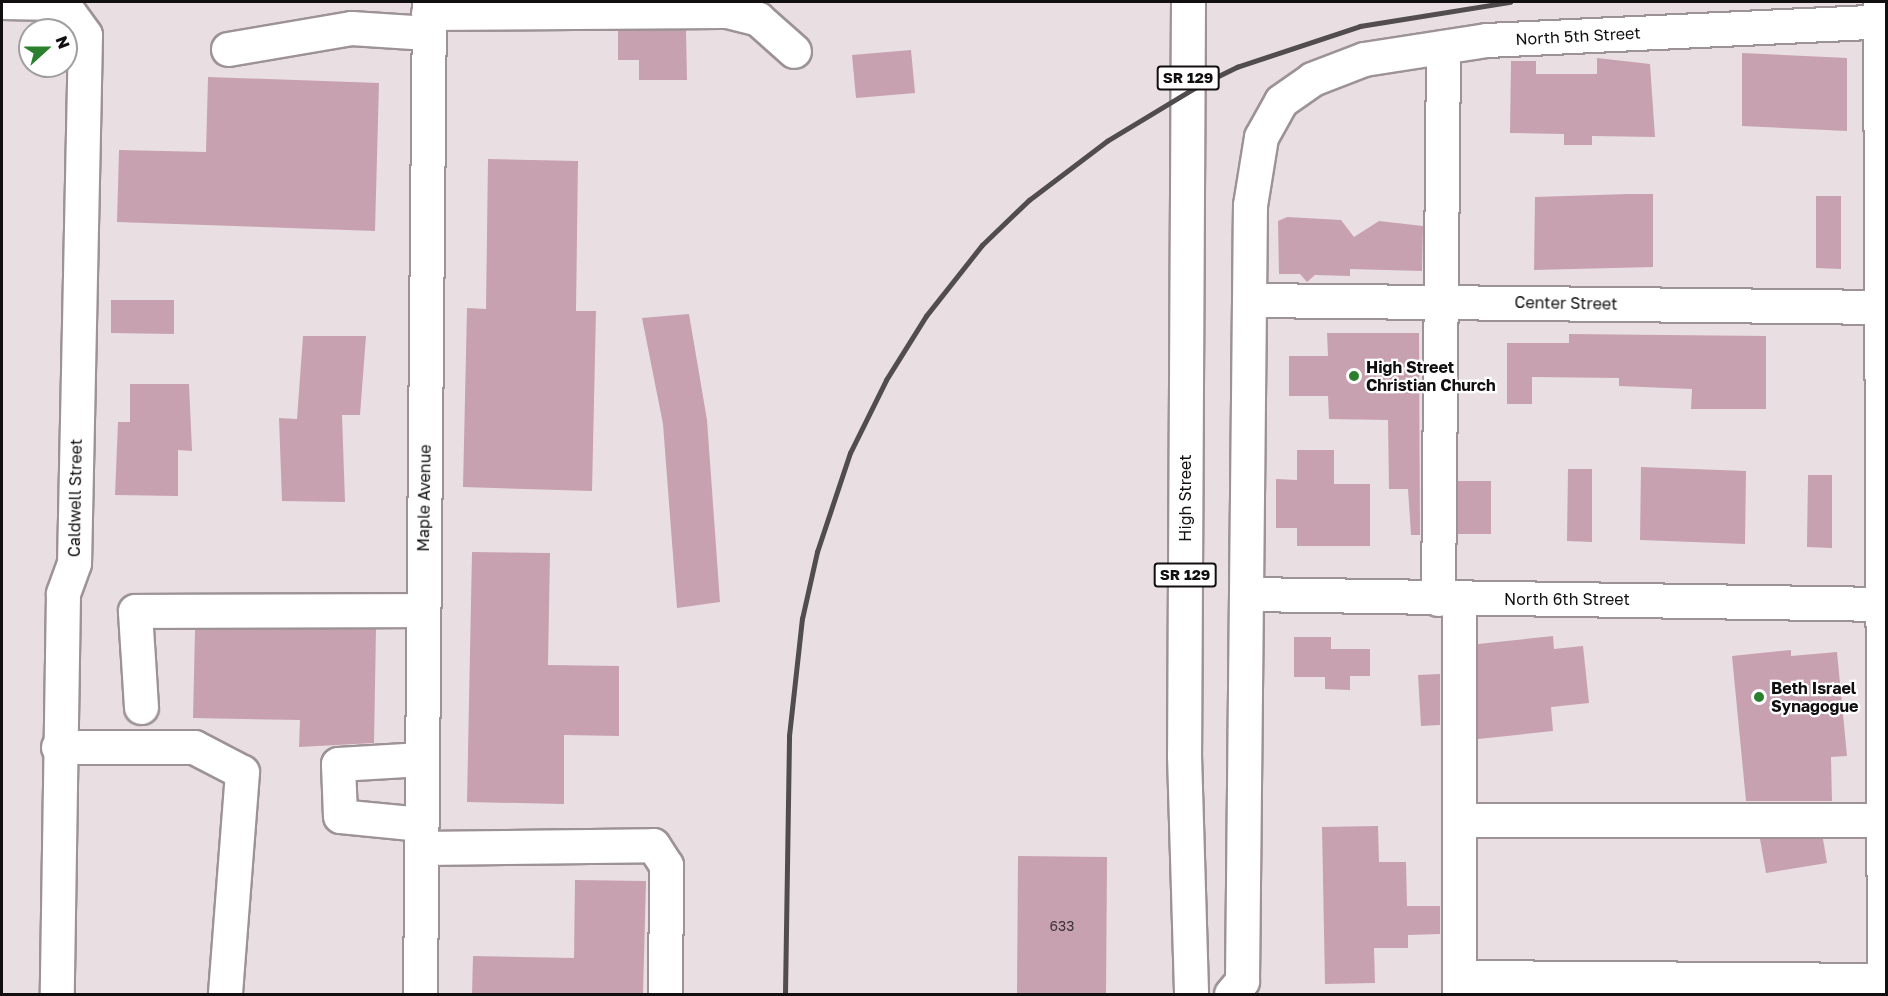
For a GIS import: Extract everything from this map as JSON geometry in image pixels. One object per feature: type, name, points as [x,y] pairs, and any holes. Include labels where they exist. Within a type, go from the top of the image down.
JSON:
[{"type":"main road","name":"High Street","points":[[1188,2],[1184,755],[1191,994]]},
{"type":"main road","name":"Caldwell Street","points":[[2,3],[62,3],[85,35],[74,563],[63,594],[58,747],[57,994]]},
{"type":"main road","points":[[228,49],[428,16],[727,11],[758,20],[794,51]]},
{"type":"main road","name":"North 5th Street","points":[[1250,300],[1250,205],[1261,137],[1281,101],[1312,79],[1364,59],[1487,40],[1882,15]]},
{"type":"main road","points":[[1443,47],[1442,301],[1448,599],[1459,820],[1459,986],[1884,987],[1882,15]]},
{"type":"main road","name":"Maple Avenue","points":[[420,994],[428,16]]},
{"type":"main road","points":[[1231,994],[1242,981],[1250,300]]},
{"type":"main road","name":"Center Street","points":[[1250,300],[1882,308]]},
{"type":"main road","name":"North 6th Street","points":[[1248,594],[1448,599],[1883,603]]},
{"type":"main road","points":[[141,707],[135,610],[423,610]]},
{"type":"main road","points":[[58,747],[194,747],[242,772],[225,994]]},
{"type":"main road","points":[[422,759],[338,764],[340,816],[421,836],[653,845],[666,865],[665,994]]},
{"type":"main road","points":[[1459,820],[1884,820]]},
{"type":"building","points":[[618,30],[686,30],[687,80],[639,80],[639,60],[618,60]]},
{"type":"building","points":[[911,50],[915,93],[856,98],[852,55]]},
{"type":"building","points":[[1742,53],[1847,58],[1847,131],[1742,126]]},
{"type":"building","points":[[1597,58],[1650,64],[1655,137],[1592,136],[1592,145],[1564,145],[1564,134],[1510,133],[1511,61],[1536,61],[1536,74],[1597,74]]},
{"type":"building","points":[[208,77],[379,83],[375,231],[117,222],[119,150],[206,152]]},
{"type":"building","points":[[488,159],[578,161],[576,311],[596,311],[592,491],[463,487],[467,308],[486,309]]},
{"type":"building","points":[[1653,194],[1653,267],[1534,270],[1535,197]]},
{"type":"building","points":[[1816,196],[1841,196],[1841,269],[1816,268]]},
{"type":"building","points":[[1287,217],[1341,220],[1354,237],[1379,221],[1423,226],[1422,271],[1350,269],[1350,276],[1315,275],[1307,282],[1300,274],[1279,274],[1278,221]]},
{"type":"building","points":[[111,300],[174,300],[174,334],[111,333]]},
{"type":"building","points":[[689,314],[707,420],[720,602],[677,608],[663,424],[642,318]]},
{"type":"building","name":"High Street Christian Church","points":[[1327,333],[1419,333],[1420,535],[1411,535],[1408,489],[1389,489],[1388,420],[1329,419],[1328,396],[1289,396],[1289,356],[1328,356]]},
{"type":"building","points":[[1569,334],[1766,336],[1766,409],[1691,409],[1692,389],[1619,386],[1619,378],[1532,377],[1532,404],[1507,404],[1507,343],[1569,343]]},
{"type":"building","points":[[303,336],[366,336],[360,415],[342,415],[345,502],[282,501],[279,418],[297,419]]},
{"type":"building","points":[[130,384],[189,384],[192,451],[178,450],[178,496],[115,495],[118,422],[130,422]]},
{"type":"building","points":[[1297,450],[1334,450],[1334,484],[1370,484],[1370,546],[1297,546],[1297,528],[1276,528],[1276,479],[1297,480]]},
{"type":"building","points":[[1641,467],[1746,471],[1745,544],[1640,540]]},
{"type":"building","points":[[1568,469],[1592,469],[1592,542],[1567,541]]},
{"type":"building","points":[[1808,475],[1832,475],[1832,548],[1807,547]]},
{"type":"building","points":[[1458,481],[1491,481],[1491,534],[1457,534]]},
{"type":"building","points":[[472,552],[550,553],[548,665],[619,666],[619,736],[564,735],[564,804],[467,802]]},
{"type":"building","points":[[376,629],[374,743],[299,747],[300,720],[193,718],[195,630]]},
{"type":"building","points":[[1553,636],[1554,649],[1583,646],[1589,703],[1551,707],[1553,731],[1478,739],[1478,644]]},
{"type":"building","points":[[1294,637],[1331,637],[1331,649],[1370,649],[1370,676],[1350,676],[1350,690],[1325,689],[1325,677],[1294,677]]},
{"type":"building","points":[[1791,650],[1791,656],[1837,652],[1847,756],[1831,757],[1832,801],[1746,801],[1732,656]]},
{"type":"building","points":[[1440,674],[1440,725],[1421,726],[1418,675]]},
{"type":"building","points":[[1378,826],[1379,862],[1406,862],[1407,906],[1440,906],[1440,934],[1408,935],[1408,948],[1374,948],[1375,983],[1325,984],[1322,827]]},
{"type":"building","points":[[1760,839],[1823,839],[1827,863],[1766,873]]},
{"type":"building","points":[[1018,856],[1107,857],[1106,994],[1017,994]]},
{"type":"building","points":[[575,880],[646,881],[643,994],[472,994],[473,956],[574,958]]},
{"type":"railway","points":[[785,994],[789,736],[802,619],[817,552],[850,453],[886,380],[926,316],[982,245],[1029,200],[1107,141],[1196,87],[1237,67],[1360,26],[1510,2]]},
{"type":"place","name":"High Street Christian Church","points":[[1354,376]]},
{"type":"place","name":"Beth Israel Synagogue","points":[[1759,697]]}]
